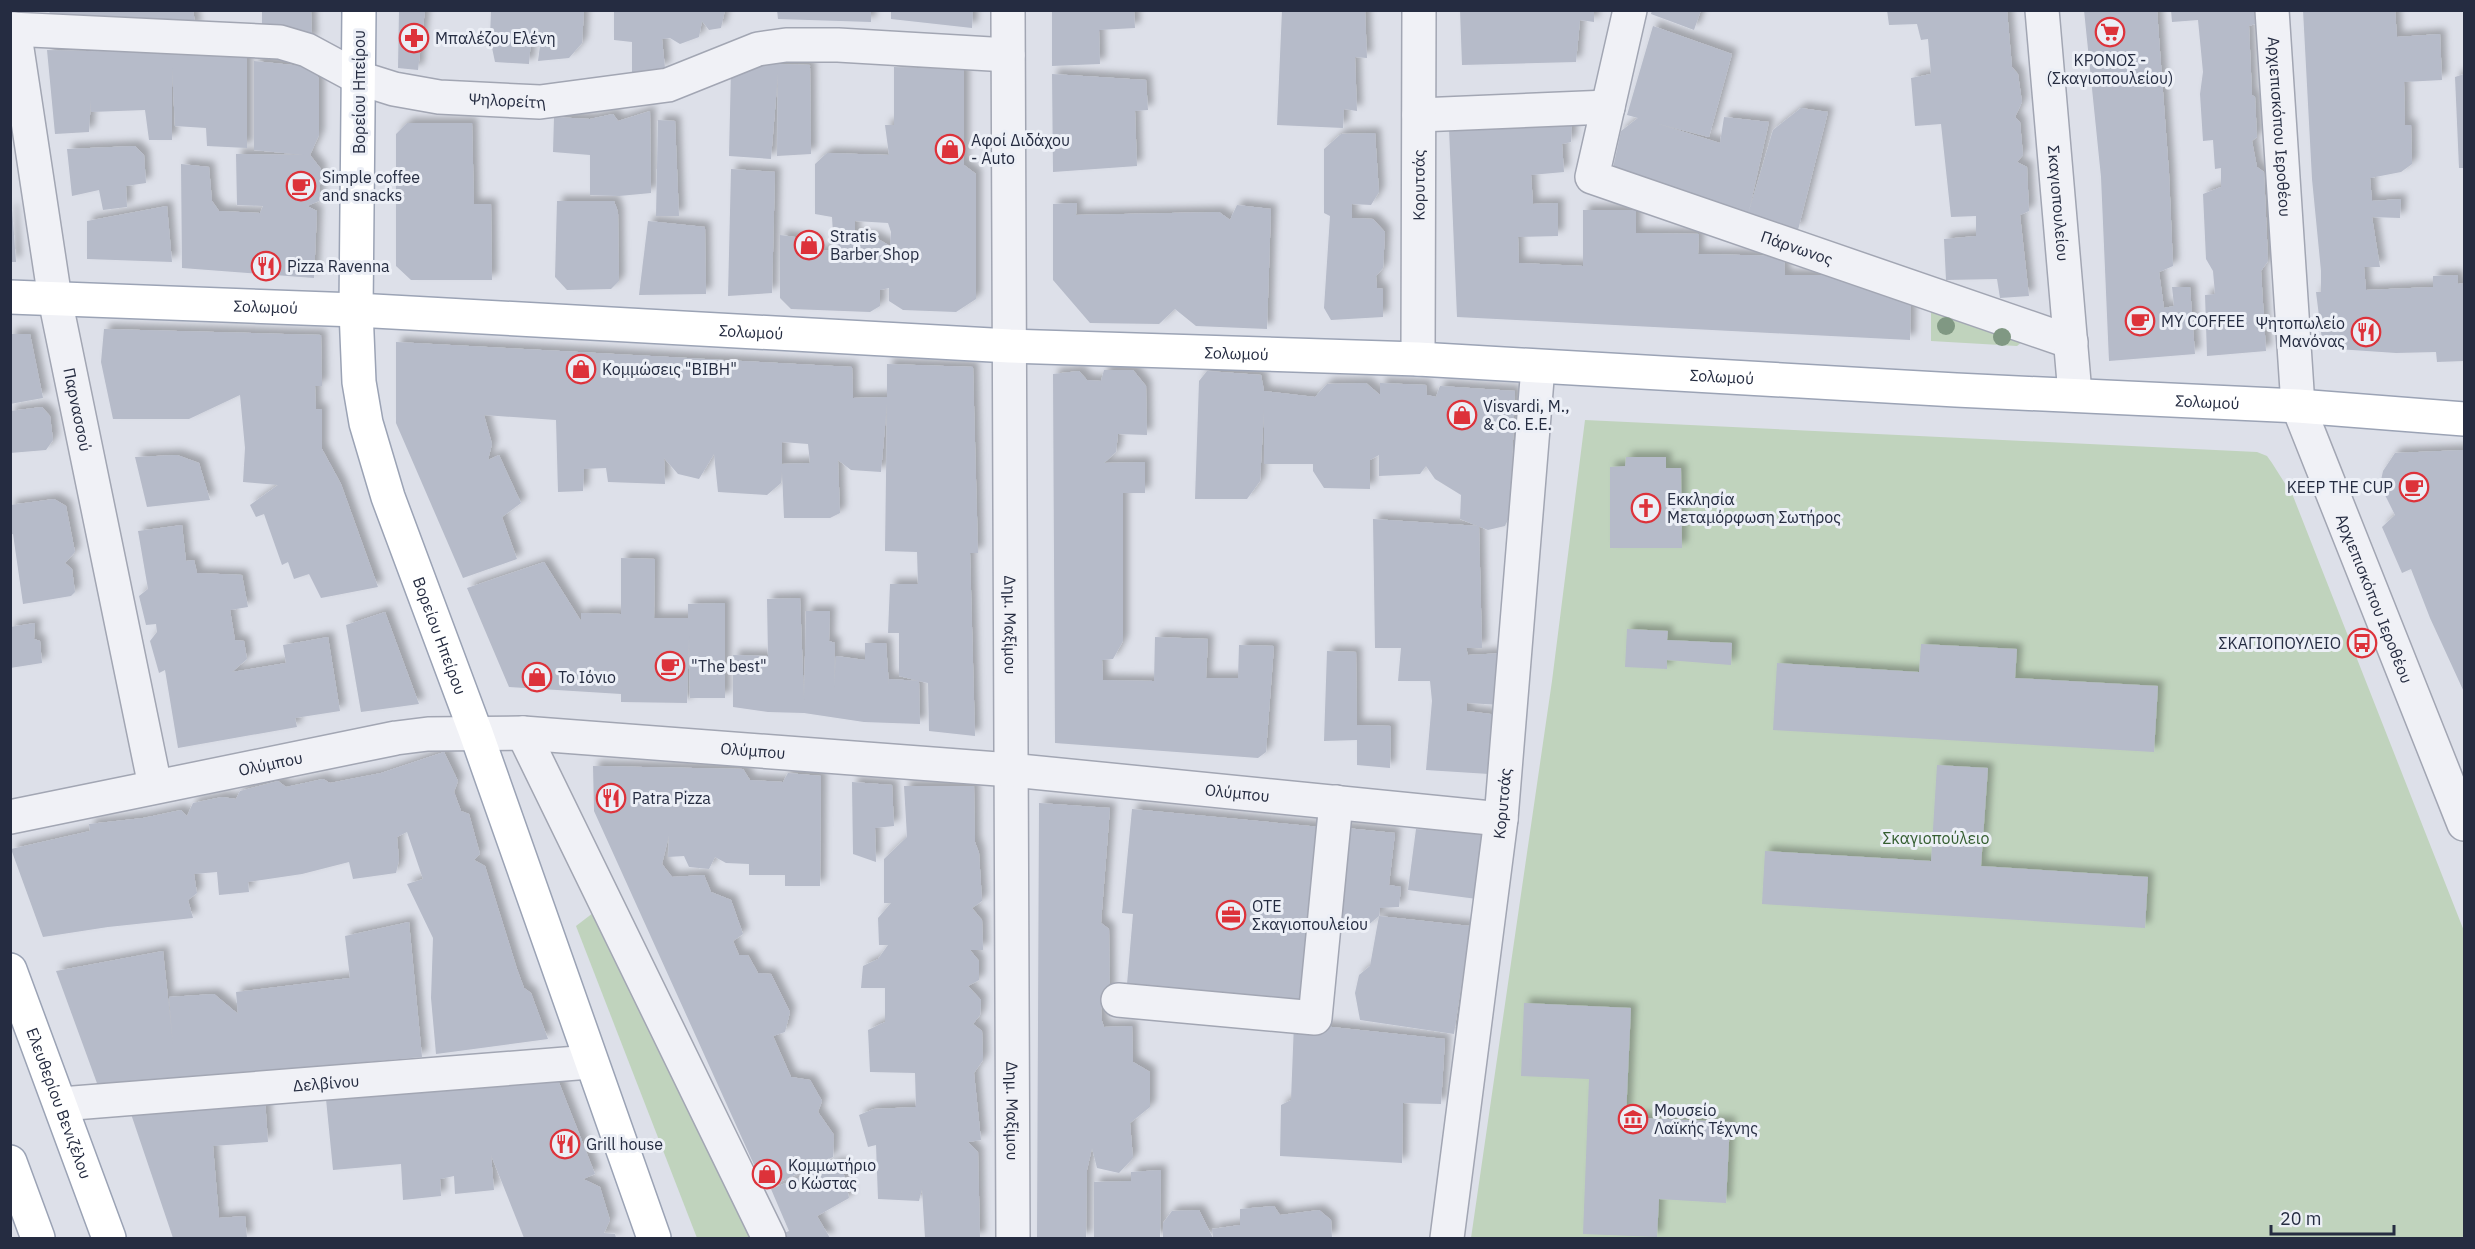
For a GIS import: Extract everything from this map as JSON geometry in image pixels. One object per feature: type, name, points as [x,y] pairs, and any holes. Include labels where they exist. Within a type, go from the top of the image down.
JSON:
[{"type":"main road","name":"Βορείου Ηπείρου","points":[[359,10],[356,310],[359,382],[371,443],[388,497],[476,733],[654,1239]]},
{"type":"main road","name":"Σολωμού","points":[[10,297],[356,310],[1010,346],[1418,359],[1956,390],[2298,406],[2464,419]]},
{"type":"main road","name":"Ελευθερίου Βενιζέλου","points":[[10,970],[109,1239]]},
{"type":"main road","points":[[10,1162],[26,1225]]},
{"type":"street","name":"Δημ. Μαξίμου","points":[[1008,10],[1013,1239]]},
{"type":"street","name":"Κορυτσάς","points":[[1418,359],[1419,10]]},
{"type":"street","name":"Πάρνωνος","points":[[1630,10],[1592,177],[2071,342]]},
{"type":"street","name":"Σκαγιοπουλείου","points":[[2042,10],[2075,394]]},
{"type":"street","name":"Αρχιεπισκόπου Ιεροθέου","points":[[2272,10],[2298,406],[2464,824]]},
{"type":"street","name":"Ψηλορείτη","points":[[12,29],[280,42],[307,50],[359,78],[394,89],[439,97],[540,102],[668,86],[758,49],[786,45],[838,45],[1008,55]]},
{"type":"street","name":"Παρνασσού","points":[[12,29],[55,299],[155,786]]},
{"type":"street","points":[[1419,115],[1608,107]]},
{"type":"street","name":"Κορυτσάς","points":[[1446,1239],[1501,819],[1538,367]]},
{"type":"street","points":[[523,733],[769,1239]]},
{"type":"street","name":"Ολύμπου","points":[[10,817],[396,738],[428,734],[523,733],[1011,770],[1501,819]]},
{"type":"street","points":[[1118,1000],[1315,1018],[1336,802]]},
{"type":"street","name":"Δελβίνου","points":[[61,1104],[590,1062]]},
{"type":"green space","points":[[1931,304],[2023,341],[2017,346],[1931,341]]},
{"type":"green space","name":"Σκαγιοπούλειο","points":[[1585,420],[2257,452],[2267,456],[2293,496],[2464,931],[2464,1238],[1471,1238],[1552,681]]},
{"type":"green space","points":[[593,913],[752,1238],[697,1238],[576,926]]},
{"type":"building","points":[[49,10],[193,10],[196,29],[50,15]]},
{"type":"building","points":[[262,10],[311,10],[312,42],[262,37]]},
{"type":"building","points":[[399,10],[425,10],[418,70],[398,68]]},
{"type":"building","points":[[491,10],[584,10],[582,43],[569,58],[538,61],[541,38],[531,40],[529,64],[495,62],[490,38]]},
{"type":"building","points":[[614,10],[725,10],[721,28],[709,30],[702,21],[699,37],[680,44],[670,38],[662,39],[665,68],[632,73],[632,42],[614,40]]},
{"type":"building","points":[[777,10],[871,10],[871,22],[778,19]]},
{"type":"building","points":[[891,10],[973,10],[972,28],[891,19]]},
{"type":"building","points":[[1052,10],[1134,10],[1135,28],[1099,30],[1100,64],[1052,66]]},
{"type":"building","points":[[1282,10],[1365,10],[1367,58],[1355,57],[1357,111],[1344,109],[1343,128],[1277,125]]},
{"type":"building","points":[[1460,10],[1594,10],[1594,22],[1580,20],[1576,62],[1462,65]]},
{"type":"building","points":[[1652,10],[1701,10],[1694,30],[1651,14]]},
{"type":"building","points":[[1887,10],[2007,10],[2012,67],[2018,74],[2022,102],[2015,117],[2020,122],[2023,155],[2017,162],[2027,167],[2029,211],[2020,215],[2029,296],[2000,298],[1997,279],[1946,280],[1944,239],[1976,236],[1976,216],[1951,217],[1941,124],[1915,126],[1911,78],[1931,74],[1928,39],[1921,40],[1917,24],[1889,25]]},
{"type":"building","points":[[2084,10],[2157,10],[2169,173],[2173,266],[2159,272],[2164,308],[2174,306],[2172,287],[2190,287],[2195,354],[2109,361],[2101,177]]},
{"type":"building","points":[[2171,10],[2254,10],[2255,24],[2249,26],[2252,95],[2255,97],[2257,137],[2252,141],[2257,167],[2264,172],[2268,261],[2261,271],[2266,351],[2207,356],[2205,295],[2215,294],[2213,271],[2206,259],[2203,194],[2221,187],[2221,168],[2215,169],[2213,140],[2203,141],[2200,94],[2203,72],[2198,20],[2172,22]]},
{"type":"building","points":[[2303,10],[2395,10],[2397,37],[2440,34],[2442,80],[2404,82],[2405,125],[2411,125],[2412,164],[2401,172],[2370,178],[2372,201],[2401,199],[2400,218],[2372,217],[2380,267],[2364,267],[2366,290],[2433,287],[2433,276],[2458,275],[2458,284],[2464,283],[2464,361],[2437,362],[2436,352],[2396,353],[2323,348],[2316,292],[2321,292],[2321,271],[2312,179]]},
{"type":"building","points":[[1653,26],[1732,54],[1709,137],[1655,123],[1720,143],[1724,117],[1769,122],[1749,211],[1773,130],[1801,108],[1828,112],[1798,230],[1611,177],[1621,131],[1638,118],[1627,115]]},
{"type":"building","points":[[47,50],[247,55],[247,148],[207,146],[206,128],[175,126],[172,68],[172,140],[149,140],[145,110],[91,112],[91,99],[89,132],[55,134]]},
{"type":"building","points":[[254,61],[312,67],[319,79],[319,135],[310,155],[321,169],[319,201],[307,206],[317,211],[314,278],[182,268],[181,164],[209,167],[212,201],[219,211],[260,213],[263,206],[237,205],[236,154],[304,155],[254,150]]},
{"type":"building","points":[[779,64],[810,65],[811,154],[777,156],[778,73],[771,159],[729,156],[731,69]]},
{"type":"building","points":[[894,67],[964,70],[964,165],[976,174],[976,299],[956,312],[903,310],[889,301],[889,288],[880,290],[880,306],[870,312],[791,309],[780,298],[780,235],[817,240],[817,251],[834,250],[832,217],[815,214],[815,164],[827,153],[889,155],[885,125],[894,125]],"holes":[[[855,221],[888,223],[891,232],[890,246],[873,236],[855,236]]]},
{"type":"building","points":[[1052,74],[1146,80],[1148,110],[1135,111],[1137,166],[1053,172]]},
{"type":"building","points":[[2464,74],[2464,168],[2459,168],[2455,77]]},
{"type":"building","points":[[650,111],[651,193],[619,196],[590,195],[590,155],[553,152],[554,117],[590,119],[613,114],[618,121]]},
{"type":"building","points":[[658,120],[675,121],[679,216],[656,216]]},
{"type":"building","points":[[1572,120],[1571,142],[1562,144],[1564,172],[1531,175],[1533,204],[1558,203],[1558,236],[1518,237],[1519,263],[1583,266],[1583,210],[1636,210],[1636,233],[1699,234],[1698,254],[1784,256],[1785,275],[1840,275],[1911,298],[1910,340],[1457,317],[1449,129]]},
{"type":"building","points":[[407,123],[472,123],[474,204],[491,204],[492,280],[411,280],[396,266],[396,134]]},
{"type":"building","points":[[1375,133],[1379,192],[1371,205],[1352,204],[1352,218],[1373,219],[1385,232],[1383,268],[1376,276],[1377,288],[1383,289],[1383,317],[1331,320],[1324,308],[1330,216],[1324,213],[1324,149],[1341,134]]},
{"type":"building","points":[[135,146],[144,155],[146,183],[126,186],[127,207],[103,210],[99,190],[72,196],[67,149]]},
{"type":"building","points":[[731,169],[775,172],[772,293],[728,296]]},
{"type":"building","points":[[557,201],[614,201],[618,212],[619,281],[611,289],[567,290],[555,277]]},
{"type":"building","points":[[1077,203],[1076,215],[1219,212],[1230,220],[1237,205],[1271,209],[1267,329],[1196,326],[1175,309],[1159,324],[1090,323],[1053,280],[1053,204]]},
{"type":"building","points":[[167,206],[172,262],[87,259],[87,221]]},
{"type":"building","points":[[10,209],[12,209],[16,262],[10,262]]},
{"type":"building","points":[[648,221],[705,227],[706,294],[639,295]]},
{"type":"building","points":[[104,329],[321,335],[322,386],[315,386],[316,409],[322,409],[322,449],[341,484],[378,587],[321,598],[309,574],[294,579],[288,562],[282,565],[264,514],[256,517],[250,505],[278,485],[243,482],[245,448],[240,395],[189,419],[113,419],[101,362]]},
{"type":"building","points":[[10,334],[30,334],[43,398],[10,404]]},
{"type":"building","points":[[396,342],[852,367],[853,398],[887,397],[887,364],[973,367],[978,553],[970,553],[975,736],[929,731],[928,683],[899,676],[899,633],[888,633],[890,584],[918,584],[917,552],[885,551],[887,403],[881,472],[851,470],[838,460],[840,513],[830,518],[784,518],[782,471],[781,483],[767,495],[718,492],[714,454],[699,479],[678,474],[664,458],[665,484],[608,482],[606,468],[584,469],[583,491],[558,492],[556,420],[484,415],[492,444],[488,460],[499,455],[521,503],[502,517],[517,559],[463,578],[396,423]],"holes":[[[782,442],[808,444],[810,463],[782,464]]]},
{"type":"building","points":[[1104,370],[1133,370],[1146,386],[1147,435],[1118,434],[1116,452],[1104,463],[1145,462],[1145,493],[1123,493],[1123,641],[1113,659],[1102,660],[1103,680],[1154,681],[1155,637],[1208,639],[1206,678],[1238,678],[1239,645],[1274,646],[1266,752],[1258,758],[1055,743],[1053,374],[1079,371],[1087,380],[1101,381]]},
{"type":"building","points":[[1207,371],[1261,375],[1264,391],[1315,397],[1327,384],[1366,383],[1380,395],[1380,383],[1426,385],[1427,395],[1436,397],[1440,386],[1515,391],[1510,515],[1505,526],[1488,530],[1460,519],[1461,495],[1435,479],[1426,466],[1420,474],[1379,476],[1379,455],[1370,460],[1370,489],[1324,488],[1313,471],[1313,464],[1264,464],[1264,410],[1260,481],[1247,499],[1195,499],[1199,381]]},
{"type":"building","points":[[42,407],[50,416],[53,440],[46,450],[10,453],[10,411]]},
{"type":"building","points":[[2464,450],[2464,692],[2430,618],[2411,569],[2402,573],[2382,527],[2395,515],[2380,485],[2383,471],[2395,453]]},
{"type":"building","points":[[177,455],[199,463],[210,500],[147,507],[135,457]]},
{"type":"building","name":"Εκκλησία Μεταμόρφωση Σωτήρος","points":[[1626,457],[1666,457],[1666,468],[1681,468],[1682,548],[1610,548],[1610,467],[1625,466]]},
{"type":"building","points":[[54,499],[66,506],[75,552],[65,563],[72,569],[75,592],[71,596],[23,604],[13,534],[10,535],[10,505]]},
{"type":"building","points":[[1373,519],[1479,526],[1482,648],[1466,648],[1468,655],[1505,653],[1501,705],[1467,703],[1467,711],[1498,715],[1489,774],[1426,770],[1432,701],[1430,681],[1398,681],[1401,648],[1375,648]]},
{"type":"building","points":[[182,525],[186,561],[194,560],[197,573],[242,575],[248,607],[230,610],[235,640],[244,641],[247,659],[232,672],[286,663],[283,645],[328,637],[340,711],[295,718],[297,727],[178,748],[165,670],[159,673],[150,641],[157,632],[156,624],[146,625],[139,596],[148,589],[138,531]]},
{"type":"building","points":[[621,558],[655,559],[654,618],[688,618],[688,604],[725,603],[725,698],[690,698],[689,636],[687,703],[621,702],[621,694],[509,687],[467,588],[544,562],[581,621],[581,613],[621,614]]},
{"type":"building","points":[[800,598],[804,700],[806,611],[830,611],[829,641],[835,643],[834,688],[836,656],[865,660],[865,643],[886,643],[889,686],[889,679],[919,681],[920,724],[864,722],[804,713],[768,712],[733,707],[733,655],[768,656],[767,599]]},
{"type":"building","points":[[385,612],[419,704],[361,712],[346,625]]},
{"type":"building","points":[[35,623],[34,639],[40,641],[42,663],[10,668],[10,627]]},
{"type":"building","points":[[1627,629],[1668,631],[1667,640],[1732,643],[1731,665],[1667,660],[1667,669],[1625,667]]},
{"type":"building","points":[[1921,644],[2017,649],[2015,678],[2158,686],[2154,752],[1773,730],[1777,663],[1919,672]]},
{"type":"building","points":[[1327,651],[1356,652],[1357,725],[1391,726],[1390,768],[1357,765],[1357,740],[1324,741]]},
{"type":"building","points":[[444,752],[458,781],[454,792],[461,811],[469,814],[480,854],[474,860],[485,866],[517,969],[524,988],[531,993],[548,1039],[436,1054],[431,998],[433,938],[407,884],[423,879],[407,832],[397,837],[399,860],[396,873],[353,879],[349,862],[302,874],[248,882],[249,892],[219,895],[217,872],[194,874],[197,893],[188,900],[193,918],[43,937],[11,849],[90,831],[89,824],[143,818],[181,810],[187,816],[193,803],[222,797],[236,799],[240,791],[278,781],[286,787],[323,779],[330,783],[381,773]]},
{"type":"building","points":[[1937,765],[1988,768],[1981,866],[2148,877],[2145,928],[1762,904],[1765,851],[1931,861]]},
{"type":"building","points":[[593,766],[743,769],[750,780],[783,782],[788,773],[821,776],[820,886],[785,886],[785,875],[749,875],[749,864],[726,863],[715,857],[709,869],[689,867],[684,856],[668,857],[669,835],[662,864],[672,877],[704,875],[711,892],[731,900],[743,934],[733,941],[739,955],[748,955],[758,973],[771,974],[790,1012],[785,1032],[773,1036],[791,1077],[810,1080],[822,1101],[818,1112],[834,1135],[833,1157],[765,1189],[594,811]]},
{"type":"building","points":[[852,782],[892,785],[894,826],[875,828],[876,862],[853,854]]},
{"type":"building","points":[[904,786],[974,786],[975,842],[979,853],[982,901],[972,908],[982,920],[983,950],[970,950],[979,961],[979,980],[968,986],[981,1000],[980,1015],[973,1024],[982,1031],[983,1060],[974,1073],[981,1140],[968,1142],[978,1152],[980,1238],[925,1238],[922,1189],[919,1201],[878,1199],[876,1145],[868,1147],[859,1115],[874,1109],[916,1107],[915,1073],[870,1072],[868,1030],[885,1022],[885,988],[861,988],[863,966],[878,959],[888,945],[879,945],[878,918],[891,903],[884,903],[884,859],[907,837]]},
{"type":"building","points":[[1039,803],[1110,808],[1101,923],[1109,929],[1110,1004],[1101,1004],[1102,1021],[1104,1027],[1132,1026],[1133,1062],[1150,1072],[1150,1107],[1130,1123],[1133,1158],[1119,1173],[1097,1168],[1092,1148],[1087,1170],[1086,1238],[1037,1238]]},
{"type":"building","points":[[1132,809],[1331,828],[1314,1013],[1126,996],[1133,914],[1122,913]]},
{"type":"building","points":[[1336,827],[1395,833],[1389,885],[1401,887],[1399,907],[1380,908],[1379,916],[1367,926],[1325,921]]},
{"type":"building","points":[[1416,829],[1483,835],[1477,899],[1408,890]]},
{"type":"building","points":[[1379,916],[1470,926],[1454,1034],[1360,1020],[1355,993],[1359,975],[1370,966]]},
{"type":"building","points":[[409,922],[422,1057],[98,1086],[56,971],[163,951],[173,1045],[169,997],[214,994],[238,1014],[236,992],[350,978],[345,936]]},
{"type":"building","name":"Μουσείο Λαϊκής Τέχνης","points":[[1524,1003],[1631,1008],[1626,1117],[1730,1122],[1726,1203],[1659,1199],[1657,1237],[1583,1234],[1589,1079],[1521,1076]]},
{"type":"building","points":[[1294,1023],[1445,1039],[1441,1104],[1403,1103],[1402,1163],[1280,1156],[1281,1105],[1291,1100]]},
{"type":"building","points":[[558,1080],[595,1174],[583,1179],[600,1187],[610,1220],[604,1233],[615,1234],[616,1238],[524,1238],[491,1155],[494,1190],[455,1194],[454,1176],[440,1179],[441,1196],[403,1200],[401,1164],[333,1170],[326,1099]]},
{"type":"building","points":[[265,1099],[268,1142],[213,1146],[219,1218],[245,1216],[247,1238],[173,1238],[130,1111]]},
{"type":"building","points":[[841,1161],[849,1198],[817,1216],[830,1238],[787,1238],[784,1233],[789,1231],[771,1189]]},
{"type":"building","points":[[1161,1170],[1160,1238],[1094,1238],[1094,1182],[1131,1181],[1131,1172]]},
{"type":"building","points":[[1274,1206],[1280,1215],[1319,1210],[1331,1220],[1332,1238],[1213,1238],[1212,1229],[1240,1225],[1240,1209]]},
{"type":"building","points":[[1199,1210],[1213,1238],[1163,1238],[1163,1223],[1172,1211]]},
{"type":"place","name":"ΚΡΟΝΟΣ - (Σκαγιοπουλείου)","points":[[2110,32]]},
{"type":"place","name":"Μπαλέζου Ελένη","points":[[414,38]]},
{"type":"place","name":"Αφοί Διδάχου - Auto","points":[[950,149]]},
{"type":"place","name":"Simple coffee and snacks","points":[[301,186]]},
{"type":"place","name":"Stratis Barber Shop","points":[[809,245]]},
{"type":"place","name":"Pizza Ravenna","points":[[266,266]]},
{"type":"place","name":"MY COFFEE","points":[[2140,321]]},
{"type":"place","name":"Ψητοπωλείο Μανόνας","points":[[2366,332]]},
{"type":"place","name":"Κομμώσεις \"ΒΙΒΗ\"","points":[[581,369]]},
{"type":"place","name":"Visvardi, M., & Co. E.E.","points":[[1462,415]]},
{"type":"place","name":"KEEP THE CUP","points":[[2414,487]]},
{"type":"place","name":"Εκκλησία Μεταμόρφωση Σωτήρος","points":[[1646,508]]},
{"type":"place","name":"ΣΚΑΓΙΟΠΟΥΛΕΙΟ","points":[[2362,643]]},
{"type":"place","name":"\"The best\"","points":[[670,666]]},
{"type":"place","name":"Το Ιόνιο","points":[[537,677]]},
{"type":"place","name":"Patra Pizza","points":[[611,798]]},
{"type":"place","name":"ΟΤΕ Σκαγιοπουλείου","points":[[1231,915]]},
{"type":"place","name":"Μουσείο Λαϊκής Τέχνης","points":[[1633,1119]]},
{"type":"place","name":"Grill house","points":[[565,1144]]},
{"type":"place","name":"Κομμωτήριο ο Κώστας","points":[[767,1174]]}]
